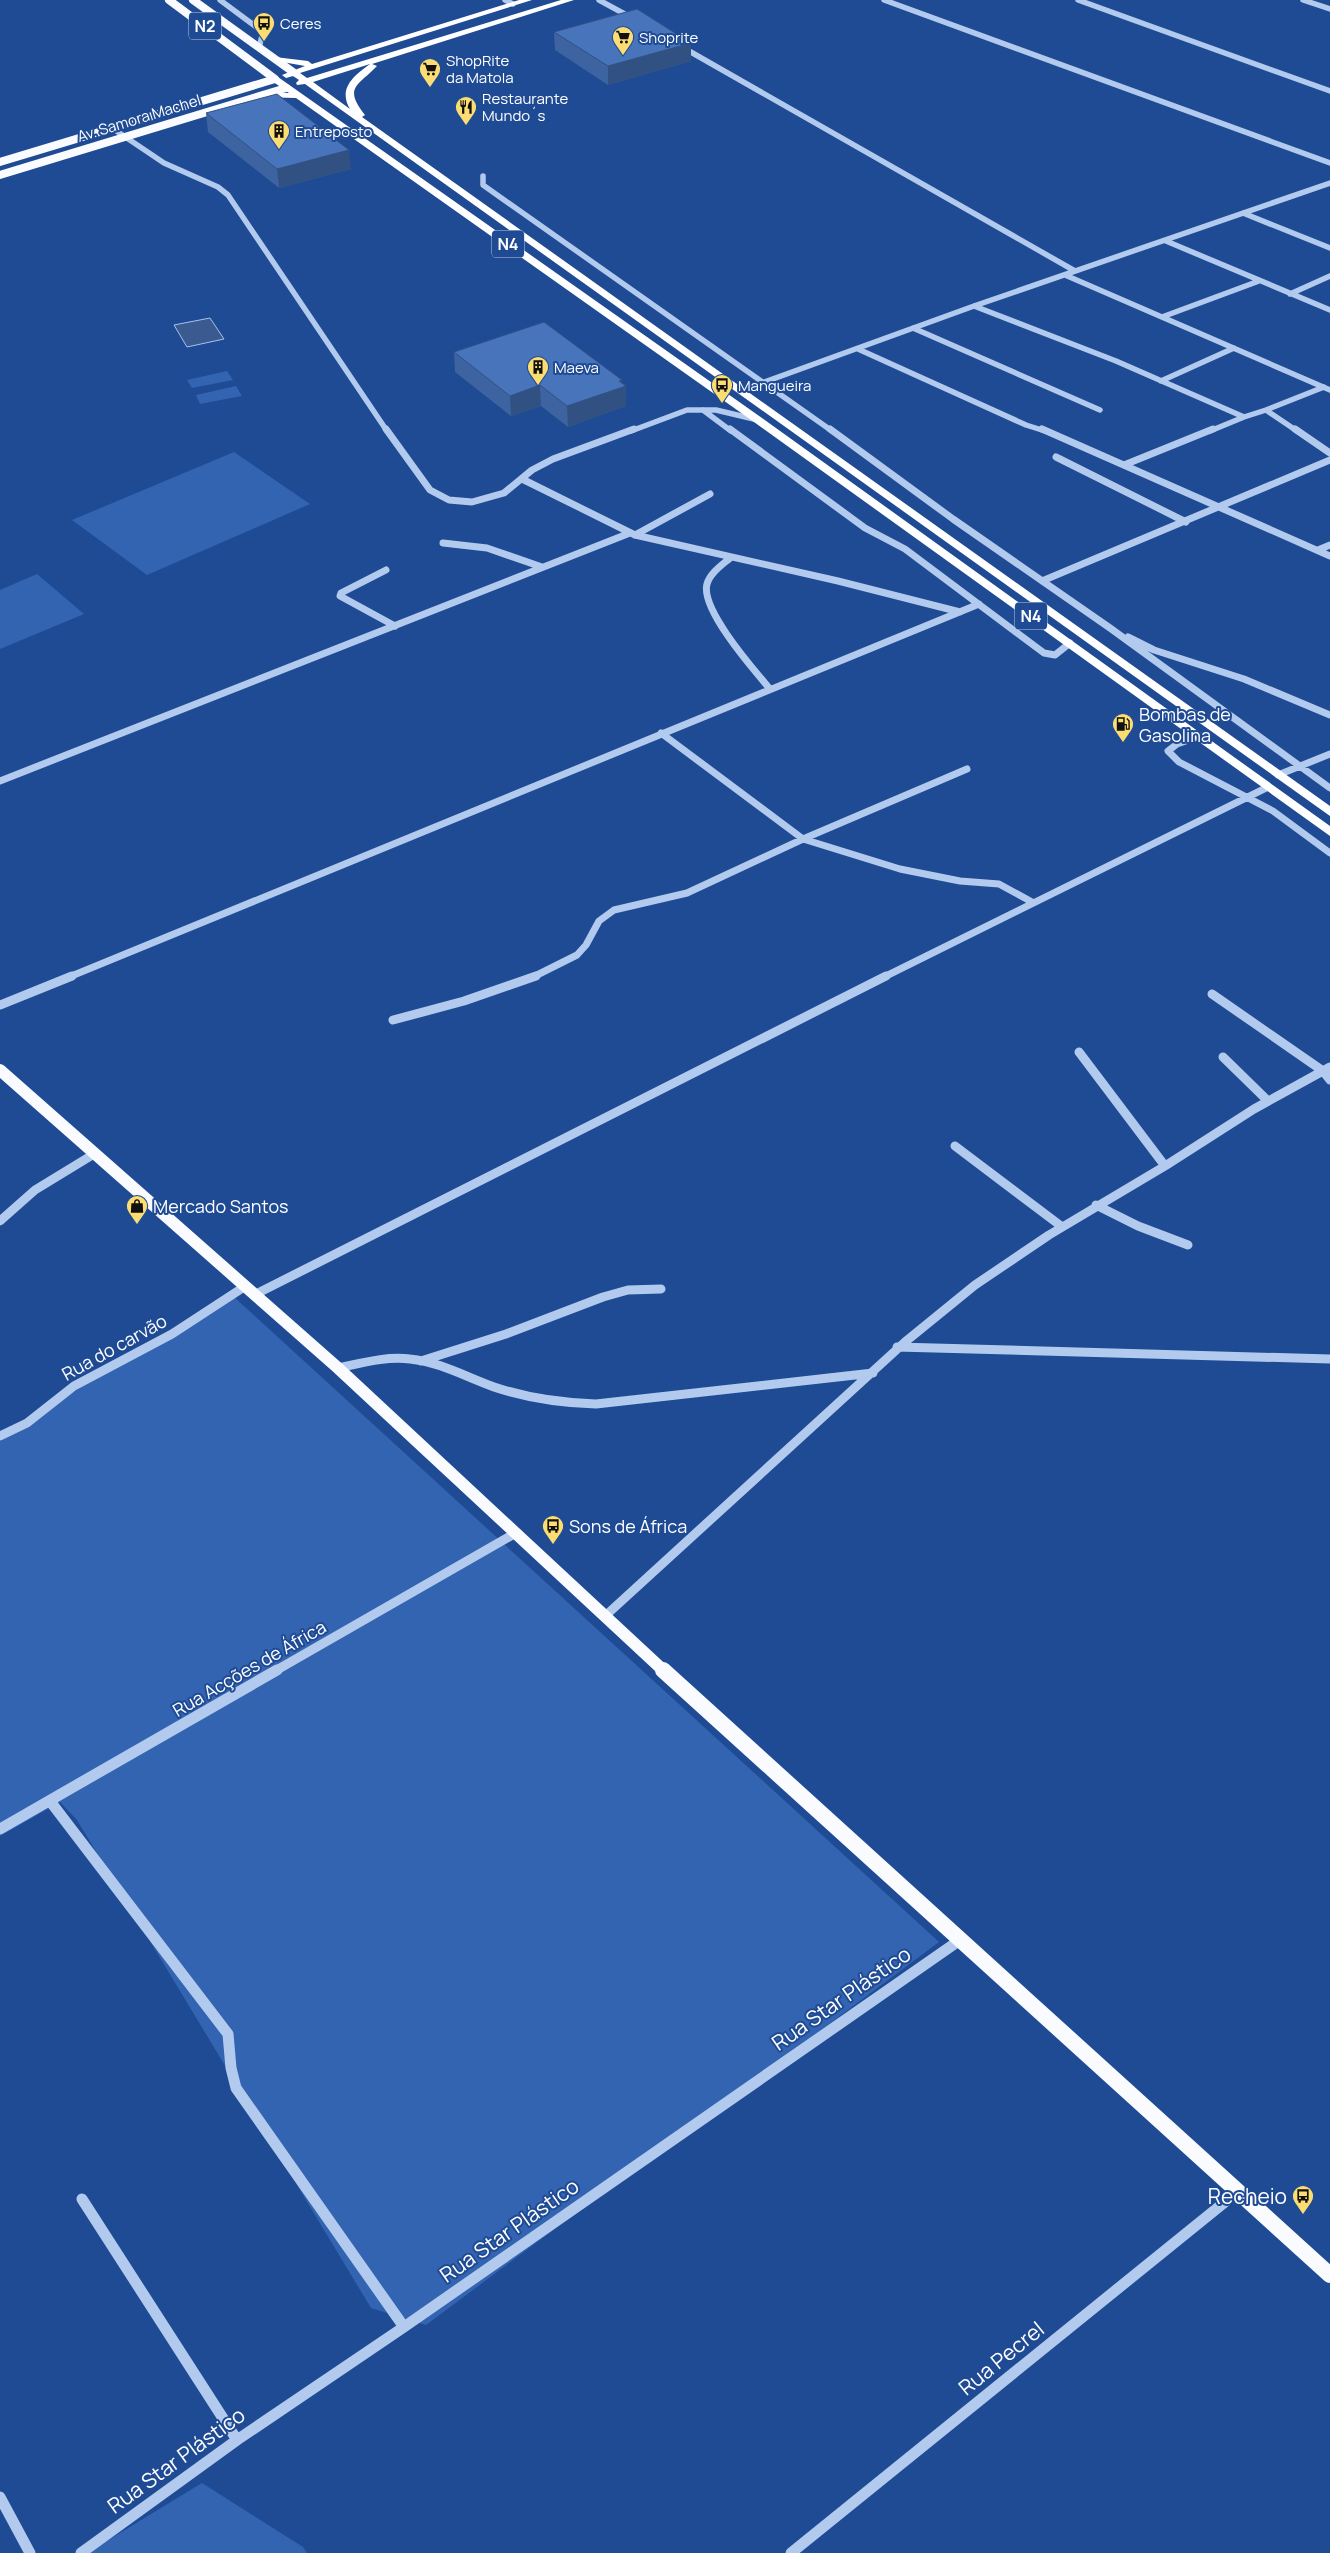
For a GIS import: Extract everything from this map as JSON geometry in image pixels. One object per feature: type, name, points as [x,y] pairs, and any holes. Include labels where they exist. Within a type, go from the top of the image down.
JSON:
[{"type":"highway","points":[[275,79],[509,2],[528,0]]},
{"type":"highway","points":[[286,88],[570,0]]},
{"type":"highway","points":[[383,136],[355,110],[349,98],[349,92],[356,78],[362,73],[399,52]]},
{"type":"highway","points":[[275,60],[298,64],[324,62]]},
{"type":"highway","name":"N4","points":[[292,72],[1330,812]]},
{"type":"highway","name":"N4","points":[[275,79],[758,420],[1200,736],[1266,788],[1330,832]]},
{"type":"highway","points":[[261,95],[300,97]]},
{"type":"main road","name":"N2","points":[[169,0],[275,79]]},
{"type":"main road","name":"N2","points":[[193,0],[292,72]]},
{"type":"main road","points":[[247,87],[258,76],[254,63]]},
{"type":"main road","name":"Av. Samora Machel","points":[[0,162],[275,79]]},
{"type":"main road","name":"Av. Samora Machel","points":[[0,175],[286,88]]},
{"type":"main road","points":[[0,1070],[338,1368],[604,1617],[1236,2193],[1330,2276]]},
{"type":"street","points":[[220,0],[263,32],[259,48]]},
{"type":"street","points":[[599,0],[639,23]]},
{"type":"street","points":[[884,0],[1330,163]]},
{"type":"street","points":[[1078,0],[1330,91]]},
{"type":"street","points":[[1303,0],[1330,9]]},
{"type":"street","points":[[673,42],[1076,271]]},
{"type":"street","points":[[112,128],[164,163],[218,186],[228,195],[429,491],[454,501],[472,502],[487,500],[505,493],[534,468],[552,459],[676,412],[701,409],[758,420]]},
{"type":"street","points":[[483,176],[483,184],[1110,628],[1330,788]]},
{"type":"street","points":[[762,383],[974,306],[1330,183]]},
{"type":"street","points":[[1243,213],[1330,248]]},
{"type":"street","points":[[1166,241],[1330,310]]},
{"type":"street","points":[[1065,275],[1327,388]]},
{"type":"street","points":[[1290,294],[1330,276]]},
{"type":"street","points":[[1162,317],[1258,281]]},
{"type":"street","points":[[974,306],[1161,380],[1244,417]]},
{"type":"street","points":[[913,328],[1100,410]]},
{"type":"street","points":[[1161,380],[1234,348]]},
{"type":"street","points":[[858,349],[1026,425],[1041,428],[1330,556]]},
{"type":"street","points":[[1124,465],[1244,417],[1327,388]]},
{"type":"street","points":[[701,409],[865,528],[905,549],[1044,653],[1055,656],[1070,644]]},
{"type":"street","points":[[1266,410],[1330,454]]},
{"type":"street","points":[[1056,457],[1186,522]]},
{"type":"street","points":[[1042,581],[1328,462]]},
{"type":"street","points":[[522,479],[632,534],[730,558],[838,581],[960,612]]},
{"type":"street","points":[[0,781],[542,567],[632,534],[710,494]]},
{"type":"street","points":[[443,543],[487,548],[542,567]]},
{"type":"street","points":[[1318,550],[1330,544]]},
{"type":"street","points":[[730,558],[709,578],[706,588],[708,598],[730,639],[770,689]]},
{"type":"street","points":[[386,570],[341,593],[340,596],[394,626]]},
{"type":"street","points":[[0,1005],[499,804],[661,734],[979,604]]},
{"type":"street","points":[[1110,628],[1154,650],[1244,679],[1330,715]]},
{"type":"street","points":[[661,734],[803,839],[900,869],[960,881],[998,884],[1032,902]]},
{"type":"street","points":[[1200,736],[1177,744],[1168,751],[1179,762],[1273,811],[1330,852]]},
{"type":"street","points":[[1278,775],[1301,768],[1330,754]]},
{"type":"street","points":[[393,1020],[487,994],[550,968],[579,954],[587,945],[592,927],[600,917],[614,910],[684,894],[803,839],[967,770]]},
{"type":"street","name":"Rua do carvão","points":[[0,1436],[26,1423],[74,1386],[249,1291],[1032,902],[1266,788]]},
{"type":"street","points":[[1212,994],[1326,1069],[1330,1080]]},
{"type":"street","points":[[1079,1052],[1165,1166]]},
{"type":"street","points":[[1223,1057],[1268,1101]]},
{"type":"street","points":[[604,1617],[873,1373],[897,1348],[941,1310],[1061,1226],[1165,1166],[1268,1101],[1326,1069]]},
{"type":"street","points":[[955,1146],[1061,1226]]},
{"type":"street","points":[[0,1221],[35,1190],[94,1154]]},
{"type":"street","points":[[1096,1205],[1138,1226],[1188,1245]]},
{"type":"street","points":[[420,1361],[506,1334],[603,1297],[628,1290],[661,1289]]},
{"type":"street","points":[[897,1348],[1330,1359]]},
{"type":"street","points":[[338,1368],[400,1358],[420,1361],[497,1388],[536,1398],[571,1403],[619,1402],[873,1373]]},
{"type":"street","name":"Rua Acções de África","points":[[0,1829],[514,1534]]},
{"type":"street","points":[[50,1801],[228,2034],[231,2048],[230,2074],[236,2088],[404,2327]]},
{"type":"street","name":"Rua Star Plástico","points":[[81,2553],[236,2440],[404,2327],[960,1940]]},
{"type":"street","name":"Rua Pecrel","points":[[791,2553],[1236,2193]]},
{"type":"street","points":[[82,2199],[236,2440]]},
{"type":"street","points":[[0,2497],[30,2553]]},
{"type":"shaded area","points":[[210,318],[224,339],[187,347],[174,325]]},
{"type":"shaded area","points":[[227,371],[233,380],[192,388],[187,380]]},
{"type":"shaded area","points":[[236,386],[242,396],[200,404],[196,395]]},
{"type":"shaded area","points":[[234,452],[310,504],[147,575],[72,520]]},
{"type":"shaded area","points":[[37,574],[84,614],[0,649],[0,590]]},
{"type":"shaded area","points":[[233,1296],[939,1942],[426,2325],[371,2308],[77,1820],[60,1802],[0,1836],[0,1439],[28,1424],[81,1387]]},
{"type":"shaded area","points":[[202,2483],[303,2547],[307,2553],[87,2553]]},
{"type":"building","points":[[637,9],[691,43],[608,66],[554,32]]},
{"type":"building","points":[[277,94],[349,150],[277,169],[206,113]]},
{"type":"building","points":[[544,322],[622,380],[619,381],[626,386],[567,406],[540,385],[510,396],[454,352]]},
{"type":"place","name":"Ceres","points":[[264,42]]},
{"type":"place","name":"Shoprite","points":[[623,56]]},
{"type":"place","name":"ShopRite da Matola","points":[[430,88]]},
{"type":"place","name":"Restaurante Mundo´s","points":[[466,126]]},
{"type":"place","name":"Entreposto","points":[[279,150]]},
{"type":"place","name":"Maeva","points":[[538,386]]},
{"type":"place","name":"Mangueira","points":[[722,404]]},
{"type":"place","name":"Bombas de Gasolina","points":[[1123,743]]},
{"type":"place","name":"Mercado Santos","points":[[137,1225]]},
{"type":"place","name":"Sons de África","points":[[553,1545]]},
{"type":"place","name":"Recheio","points":[[1303,2215]]}]
